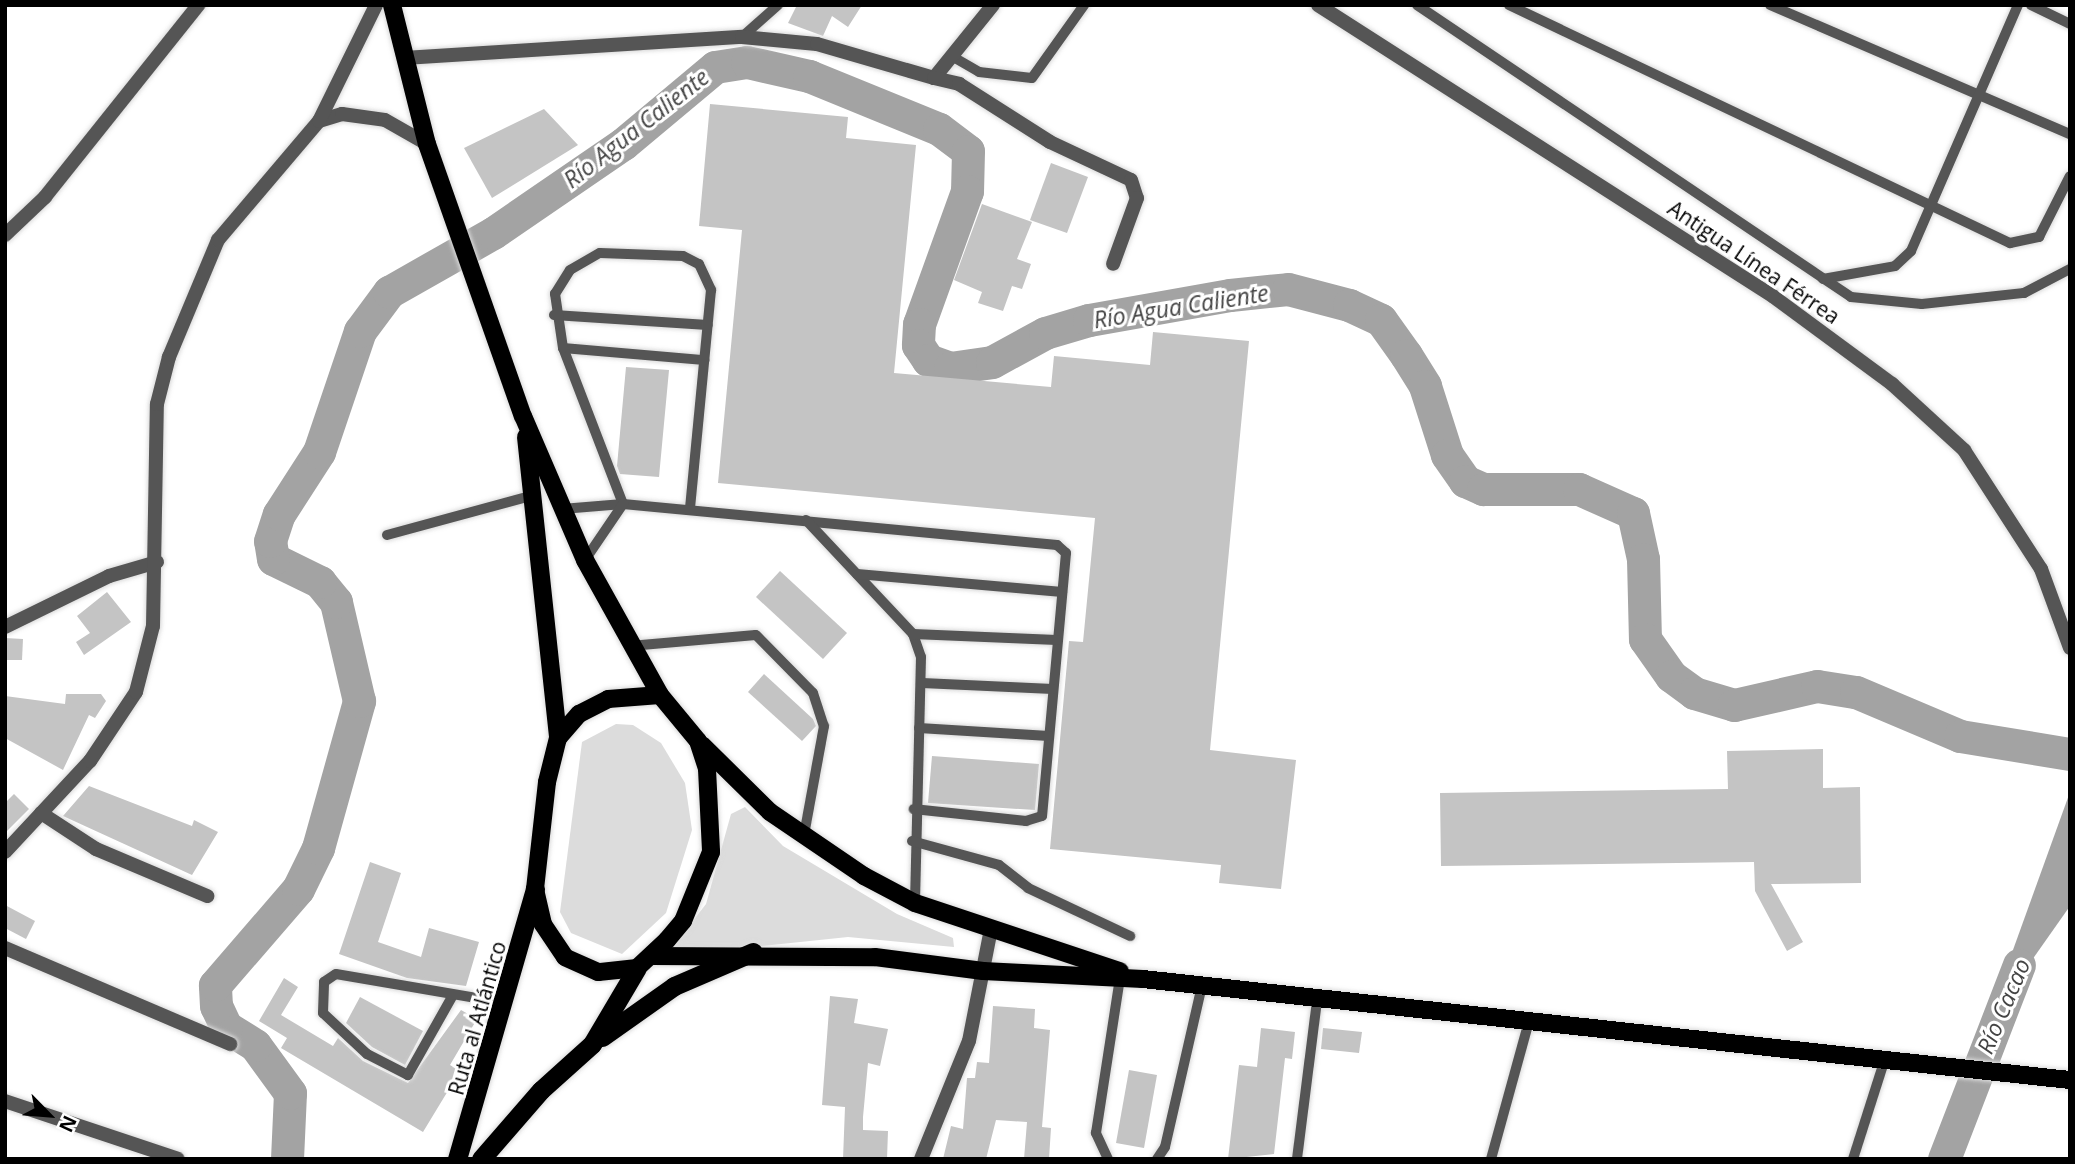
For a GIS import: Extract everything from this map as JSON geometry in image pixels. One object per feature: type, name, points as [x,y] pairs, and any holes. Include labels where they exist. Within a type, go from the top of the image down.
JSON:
[{"type":"highway","name":"Ruta al Atlántico","points":[[457,1159],[506,1003],[535,889]]},
{"type":"highway","points":[[481,1159],[541,1090],[592,1044],[674,986],[753,952]]},
{"type":"highway","points":[[592,1044],[645,962]]},
{"type":"main road","points":[[391,5],[427,144],[523,416],[585,560],[630,646],[660,695],[698,741],[769,812],[915,903],[1143,979]]},
{"type":"main road","points":[[523,416],[534,495],[558,738],[535,889],[543,924],[565,957],[598,972],[645,962],[753,952],[875,957],[983,971],[1143,979],[2070,1080]]},
{"type":"main road","points":[[558,738],[579,714],[608,699],[660,695]]},
{"type":"main road","points":[[645,962],[683,921],[711,852],[712,806],[698,741]]},
{"type":"street","points":[[5,235],[45,197],[198,5]]},
{"type":"street","points":[[5,852],[90,761],[136,692],[153,626],[157,562],[157,404],[169,357],[218,240],[319,121],[376,5]]},
{"type":"street","points":[[934,78],[955,58],[993,5]]},
{"type":"street","name":"Antigua Línea Férrea","points":[[1318,5],[1774,297],[1892,384],[1964,450],[2041,569],[2070,648]]},
{"type":"street","points":[[404,58],[742,37],[817,44],[960,85],[1050,142],[1131,180],[1137,198],[1113,264]]},
{"type":"street","points":[[319,121],[342,114],[385,120],[427,144]]},
{"type":"street","points":[[5,627],[109,576],[157,562]]},
{"type":"street","points":[[41,813],[96,849],[207,896]]},
{"type":"street","points":[[921,1159],[969,1041],[991,929]]},
{"type":"street","points":[[5,948],[230,1044]]},
{"type":"street","points":[[5,1101],[178,1159]]},
{"type":"lane","points":[[742,37],[778,5]]},
{"type":"lane","points":[[955,58],[979,72],[1032,78],[1084,5]]},
{"type":"lane","points":[[1417,5],[1852,297],[1922,304],[2024,293],[2070,269]]},
{"type":"lane","points":[[1509,5],[2010,243],[2026,244],[2039,237],[2070,176]]},
{"type":"lane","points":[[1770,5],[2070,134]]},
{"type":"lane","points":[[1823,279],[1895,265],[1911,251],[2018,5]]},
{"type":"lane","points":[[2031,5],[2070,24]]},
{"type":"lane","points":[[622,504],[563,348],[554,315],[562,280],[600,253],[683,256],[699,264],[711,290],[690,509]]},
{"type":"lane","points":[[554,315],[708,325]]},
{"type":"lane","points":[[563,348],[704,360]]},
{"type":"lane","points":[[387,535],[534,495]]},
{"type":"lane","points":[[585,560],[622,504]]},
{"type":"lane","points":[[562,509],[622,504],[690,509],[1046,541],[1066,553],[1049,736],[1036,821],[914,809]]},
{"type":"lane","points":[[806,520],[913,634],[922,683],[912,841],[915,903]]},
{"type":"lane","points":[[857,574],[1062,592]]},
{"type":"lane","points":[[913,634],[1057,640]]},
{"type":"lane","points":[[630,646],[756,635],[813,693],[824,726],[804,835]]},
{"type":"lane","points":[[922,683],[1053,689]]},
{"type":"lane","points":[[919,729],[1049,736]]},
{"type":"lane","points":[[912,841],[999,865],[1028,888],[1130,936]]},
{"type":"lane","points":[[453,995],[408,1075],[367,1054],[323,1013],[329,975],[506,1003]]},
{"type":"lane","points":[[1108,1159],[1096,1133],[1120,978]]},
{"type":"lane","points":[[1157,1159],[1165,1147],[1202,986]]},
{"type":"lane","points":[[1297,1159],[1317,1000]]},
{"type":"lane","points":[[1491,1159],[1529,1021]]},
{"type":"lane","points":[[1853,1159],[1885,1059]]},
{"type":"shaded area","points":[[616,724],[633,725],[661,743],[685,783],[692,830],[666,913],[622,954],[571,933],[560,912],[582,742]]},
{"type":"shaded area","points":[[2070,792],[2070,906],[1999,1007],[2009,961]]},
{"type":"shaded area","points":[[745,807],[783,846],[897,914],[953,938],[954,947],[848,937],[666,956],[706,904],[731,814]]},
{"type":"building","points":[[797,5],[862,5],[848,27],[832,16],[823,36],[788,23]]},
{"type":"building","points":[[710,104],[848,117],[846,138],[916,145],[894,373],[1051,387],[1054,356],[1150,365],[1153,332],[1249,341],[1210,750],[1296,760],[1281,889],[1219,883],[1221,865],[1050,849],[1069,641],[1083,642],[1095,518],[718,483],[742,230],[699,226]]},
{"type":"building","points":[[544,109],[578,145],[492,198],[464,148]]},
{"type":"building","points":[[1051,163],[1088,177],[1067,233],[1030,220]]},
{"type":"building","points":[[982,204],[1032,222],[1017,259],[1031,264],[1022,289],[1012,286],[1003,311],[978,303],[982,292],[954,280]]},
{"type":"building","points":[[626,367],[669,370],[659,477],[620,474],[617,466]]},
{"type":"building","points":[[780,571],[847,633],[823,659],[756,597]]},
{"type":"building","points":[[107,592],[131,622],[84,655],[76,642],[90,633],[77,616]]},
{"type":"building","points":[[5,638],[23,639],[22,660],[5,660]]},
{"type":"building","points":[[764,674],[813,719],[816,726],[802,741],[748,692]]},
{"type":"building","points":[[66,694],[101,694],[106,701],[95,718],[89,715],[63,770],[5,738],[5,696],[65,704]]},
{"type":"building","points":[[1823,749],[1823,788],[1860,787],[1861,883],[1771,884],[1803,942],[1787,951],[1755,891],[1754,862],[1441,866],[1440,793],[1728,789],[1727,751]]},
{"type":"building","points":[[932,756],[1039,764],[1035,810],[928,803]]},
{"type":"building","points":[[89,786],[192,826],[194,820],[218,832],[192,875],[63,816]]},
{"type":"building","points":[[14,794],[29,809],[5,833],[5,803]]},
{"type":"building","points":[[370,862],[401,873],[378,942],[421,957],[429,928],[479,942],[466,986],[407,978],[339,954]]},
{"type":"building","points":[[5,905],[35,921],[26,939],[5,928]]},
{"type":"building","points":[[284,978],[298,987],[281,1015],[333,1046],[338,1038],[363,1061],[408,1083],[461,1010],[477,1019],[450,1065],[460,1071],[423,1132],[281,1048],[287,1038],[259,1021]]},
{"type":"building","points":[[830,996],[858,999],[854,1023],[888,1029],[880,1066],[868,1063],[863,1117],[863,1130],[888,1131],[887,1159],[843,1159],[845,1107],[822,1105]]},
{"type":"building","points":[[360,997],[423,1031],[405,1065],[372,1047],[346,1023]]},
{"type":"building","points":[[993,1006],[1035,1009],[1034,1028],[1050,1030],[1042,1127],[1051,1128],[1049,1159],[1024,1159],[1027,1122],[996,1120],[986,1159],[943,1159],[951,1126],[963,1129],[967,1078],[975,1078],[977,1062],[989,1063]]},
{"type":"building","points":[[1261,1028],[1295,1032],[1292,1059],[1285,1058],[1274,1154],[1228,1159],[1239,1065],[1257,1067]]},
{"type":"building","points":[[1323,1028],[1362,1032],[1359,1053],[1321,1049]]},
{"type":"building","points":[[1129,1070],[1157,1075],[1144,1148],[1116,1143]]},
{"type":"waterway","name":"Río Agua Caliente","points":[[287,1159],[290,1093],[255,1045],[226,1027],[216,1006],[215,985],[298,889],[318,848],[359,701],[336,602],[320,582],[273,559],[270,541],[279,514],[319,452],[360,331],[389,292],[493,233],[623,144],[715,67],[747,62],[809,76],[939,129],[968,151],[967,191],[919,324],[918,345],[928,360],[950,368],[992,362],[1045,333],[1089,320],[1230,295],[1288,289],[1349,305],[1381,320],[1406,355],[1425,386],[1447,455],[1465,481],[1483,489],[1579,489],[1633,513],[1643,559],[1645,639],[1671,676],[1694,693],[1734,705],[1817,686],[1856,692],[1960,736],[2070,754]]},
{"type":"waterway","name":"Río Cacao","points":[[1944,1159],[2019,965]]}]
